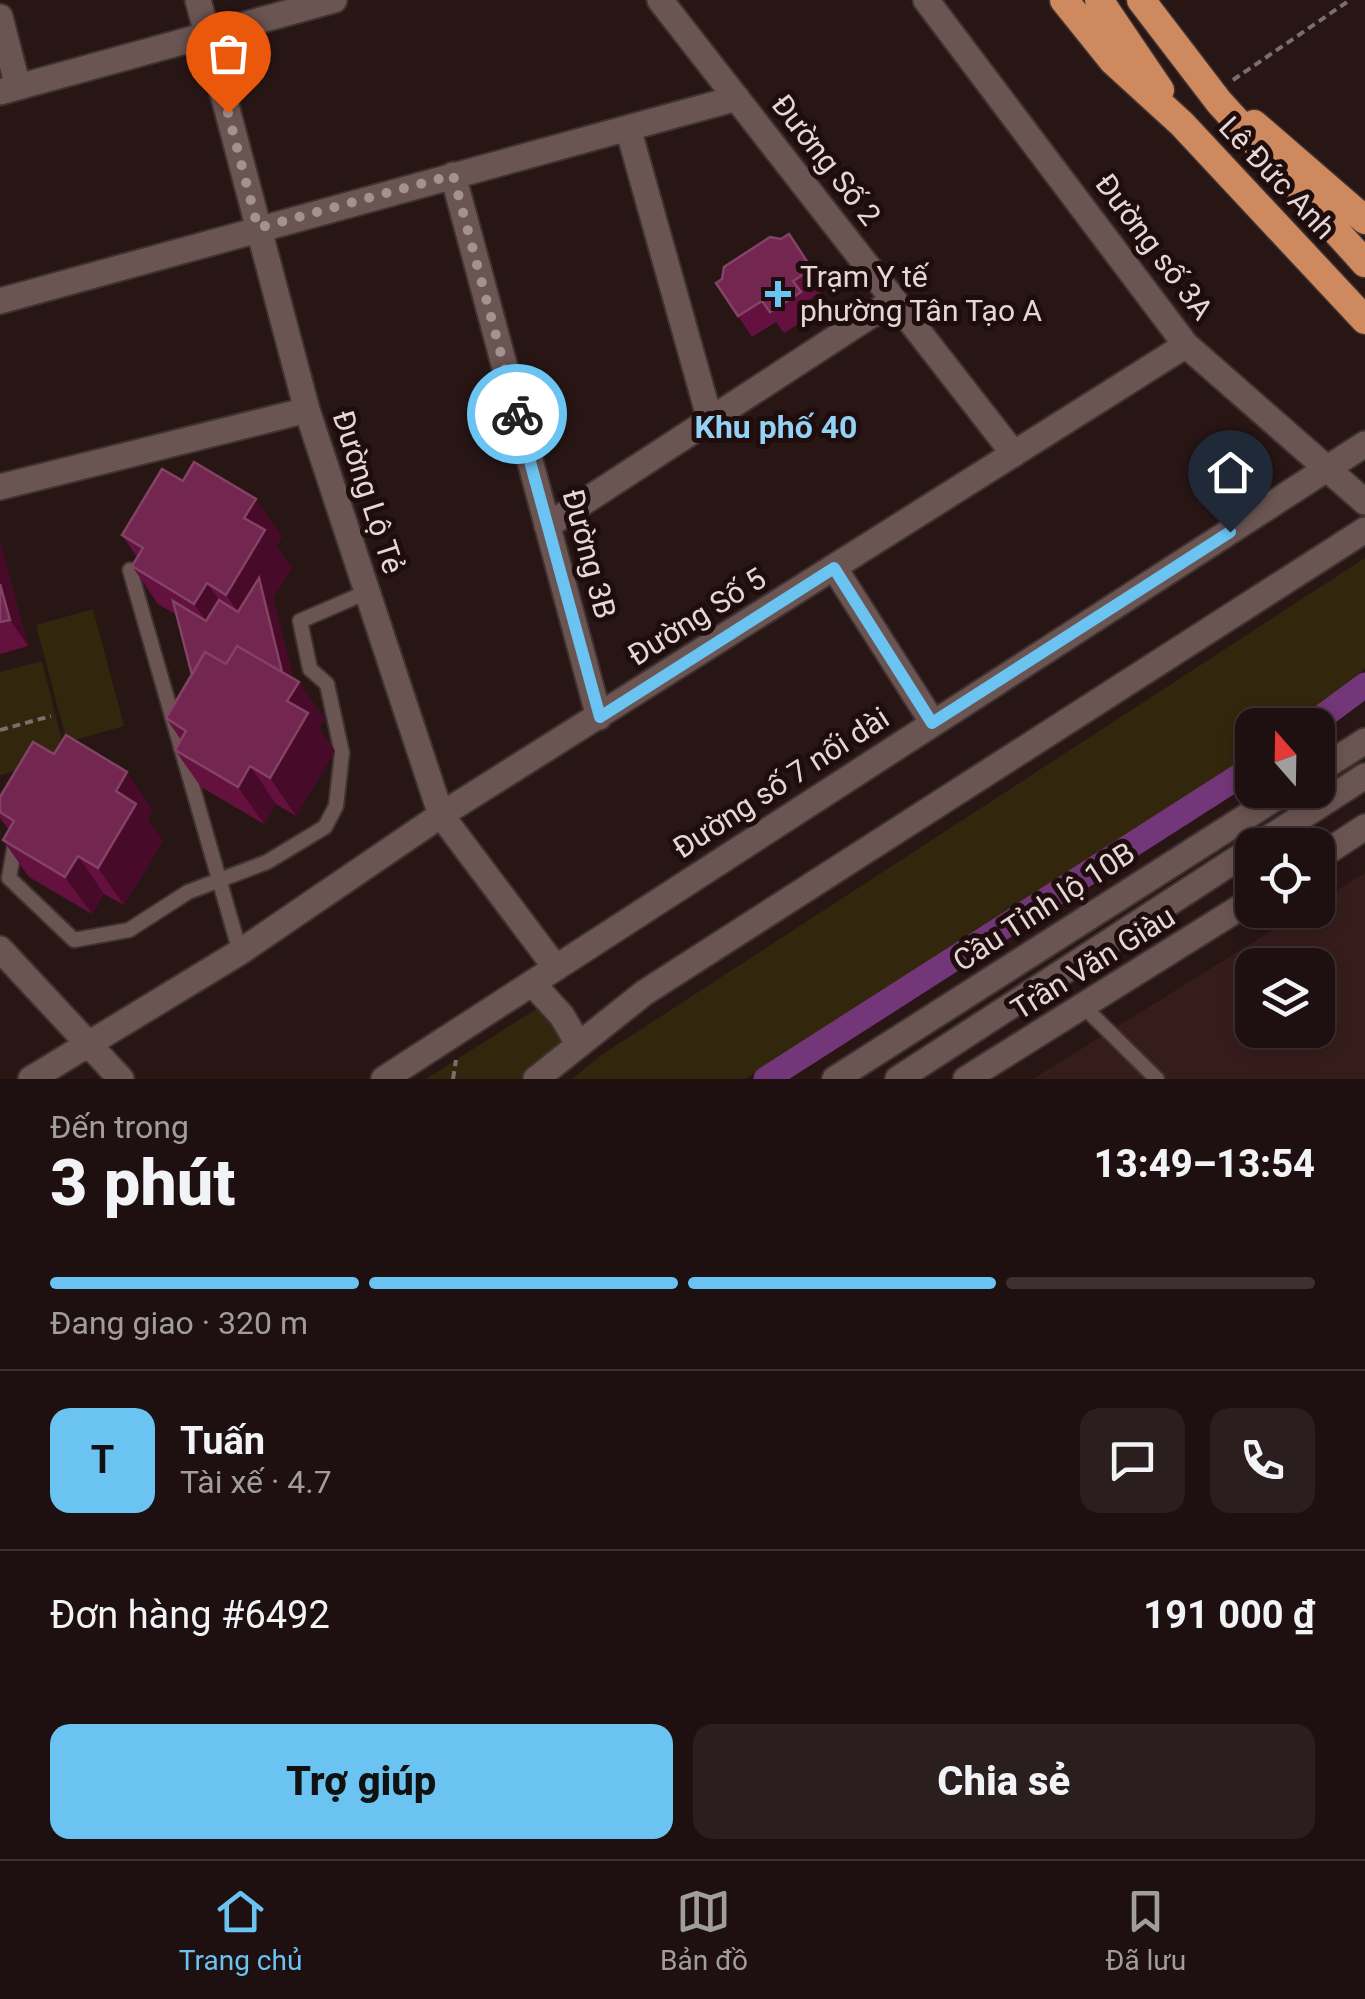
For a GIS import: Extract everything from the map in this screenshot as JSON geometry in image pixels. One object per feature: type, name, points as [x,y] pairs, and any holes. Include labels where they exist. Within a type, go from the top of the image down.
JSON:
[{"type":"highway","name":"Lê Đức Anh","points":[[1064,0],[1113,60],[1182,124],[1365,320]]},
{"type":"highway","name":"Lê Đức Anh","points":[[1099,0],[1182,124]]},
{"type":"highway","name":"Lê Đức Anh","points":[[1140,0],[1216,98],[1365,263]]},
{"type":"highway","name":"Lê Đức Anh","points":[[1216,98],[1287,148],[1365,220]]},
{"type":"street","name":"Đường Lộ Tẻ","points":[[198,0],[307,410],[441,814],[556,968]]},
{"type":"street","points":[[0,18],[9,89],[334,0]]},
{"type":"street","name":"Đường Số 2","points":[[660,0],[1014,454]]},
{"type":"street","name":"Đường số 3A","points":[[926,0],[1186,345],[1365,502]]},
{"type":"street","points":[[0,301],[736,98]]},
{"type":"street","points":[[628,128],[710,420]]},
{"type":"street","name":"Đường 3B","points":[[453,175],[600,717]]},
{"type":"street","points":[[547,526],[894,300]]},
{"type":"street","name":"Đường Số 5","points":[[30,1079],[240,952],[441,814],[1186,345]]},
{"type":"street","points":[[0,487],[307,410]]},
{"type":"street","name":"Đường số 7 nối dài","points":[[384,1079],[1365,444]]},
{"type":"street","points":[[536,1079],[577,1042],[644,993],[1365,530]]},
{"type":"street","points":[[834,568],[932,723]]},
{"type":"street","points":[[1335,761],[1365,741]]},
{"type":"street","points":[[1284,828],[1365,776]]},
{"type":"street","name":"Cầu Tỉnh lộ 10B","points":[[836,1079],[1260,808]]},
{"type":"street","points":[[1335,847],[1365,827]]},
{"type":"street","points":[[898,1079],[1235,860]]},
{"type":"street","name":"Trần Văn Giàu","points":[[966,1079],[1235,911]]},
{"type":"street","points":[[0,949],[90,1040],[122,1079]]},
{"type":"street","points":[[532,983],[562,1016],[577,1042]]},
{"type":"lane","points":[[130,570],[240,952]]},
{"type":"lane","points":[[18,821],[8,878],[74,940],[130,930],[188,892],[266,862],[325,827],[336,806],[342,753],[327,684],[310,669],[300,621],[367,592]]},
{"type":"lane","points":[[1085,1008],[1157,1079]]},
{"type":"path","points":[[1216,98],[1350,0]]},
{"type":"path","points":[[0,730],[51,716]]},
{"type":"shaded area","points":[[1365,558],[1365,669],[1313,708],[1235,708],[1235,764],[1196,792],[745,1079],[572,1079],[600,1056]]},
{"type":"shaded area","points":[[93,609],[124,726],[67,742],[36,625]]},
{"type":"shaded area","points":[[42,661],[66,757],[0,775],[0,672]]},
{"type":"shaded area","points":[[1365,873],[1365,1079],[1033,1079],[1235,953],[1235,1048],[1335,1048],[1335,948],[1244,948],[1276,928],[1335,928],[1335,892]]},
{"type":"shaded area","points":[[541,1006],[564,1040],[525,1079],[426,1079]]},
{"type":"building","points":[[789,234],[812,269],[793,281],[801,292],[770,312],[762,301],[738,316],[716,283],[722,279],[724,267],[770,237],[781,239]]},
{"type":"building","points":[[194,462],[256,499],[244,518],[265,530],[226,595],[207,583],[194,604],[132,566],[143,548],[122,535],[162,469],[183,481]]},
{"type":"building","points":[[259,578],[282,672],[237,646],[226,664],[205,652],[192,675],[173,601],[206,621],[219,600],[238,612]]},
{"type":"building","points":[[0,584],[10,620],[0,622]]},
{"type":"building","points":[[237,646],[299,682],[287,701],[308,713],[270,778],[250,766],[238,787],[175,750],[186,731],[166,718],[205,652],[226,664]]},
{"type":"building","points":[[66,735],[127,772],[116,791],[136,804],[98,868],[78,856],[65,877],[3,840],[14,821],[0,812],[0,797],[33,742],[54,754]]},
{"type":"waterway","points":[[1334,708],[1365,685]]},
{"type":"waterway","points":[[766,1079],[1235,779]]},
{"type":"way so far","points":[[228,113],[258,228],[453,175],[517,414]]},
{"type":"place","name":"Trạm Y tế phường Tân Tạo A","points":[[778,294]]},
{"type":"district","name":"Khu phố 40","points":[[776,427]]},
{"type":"route","points":[[517,414],[600,717],[834,568],[932,723],[1230,532]]}]
